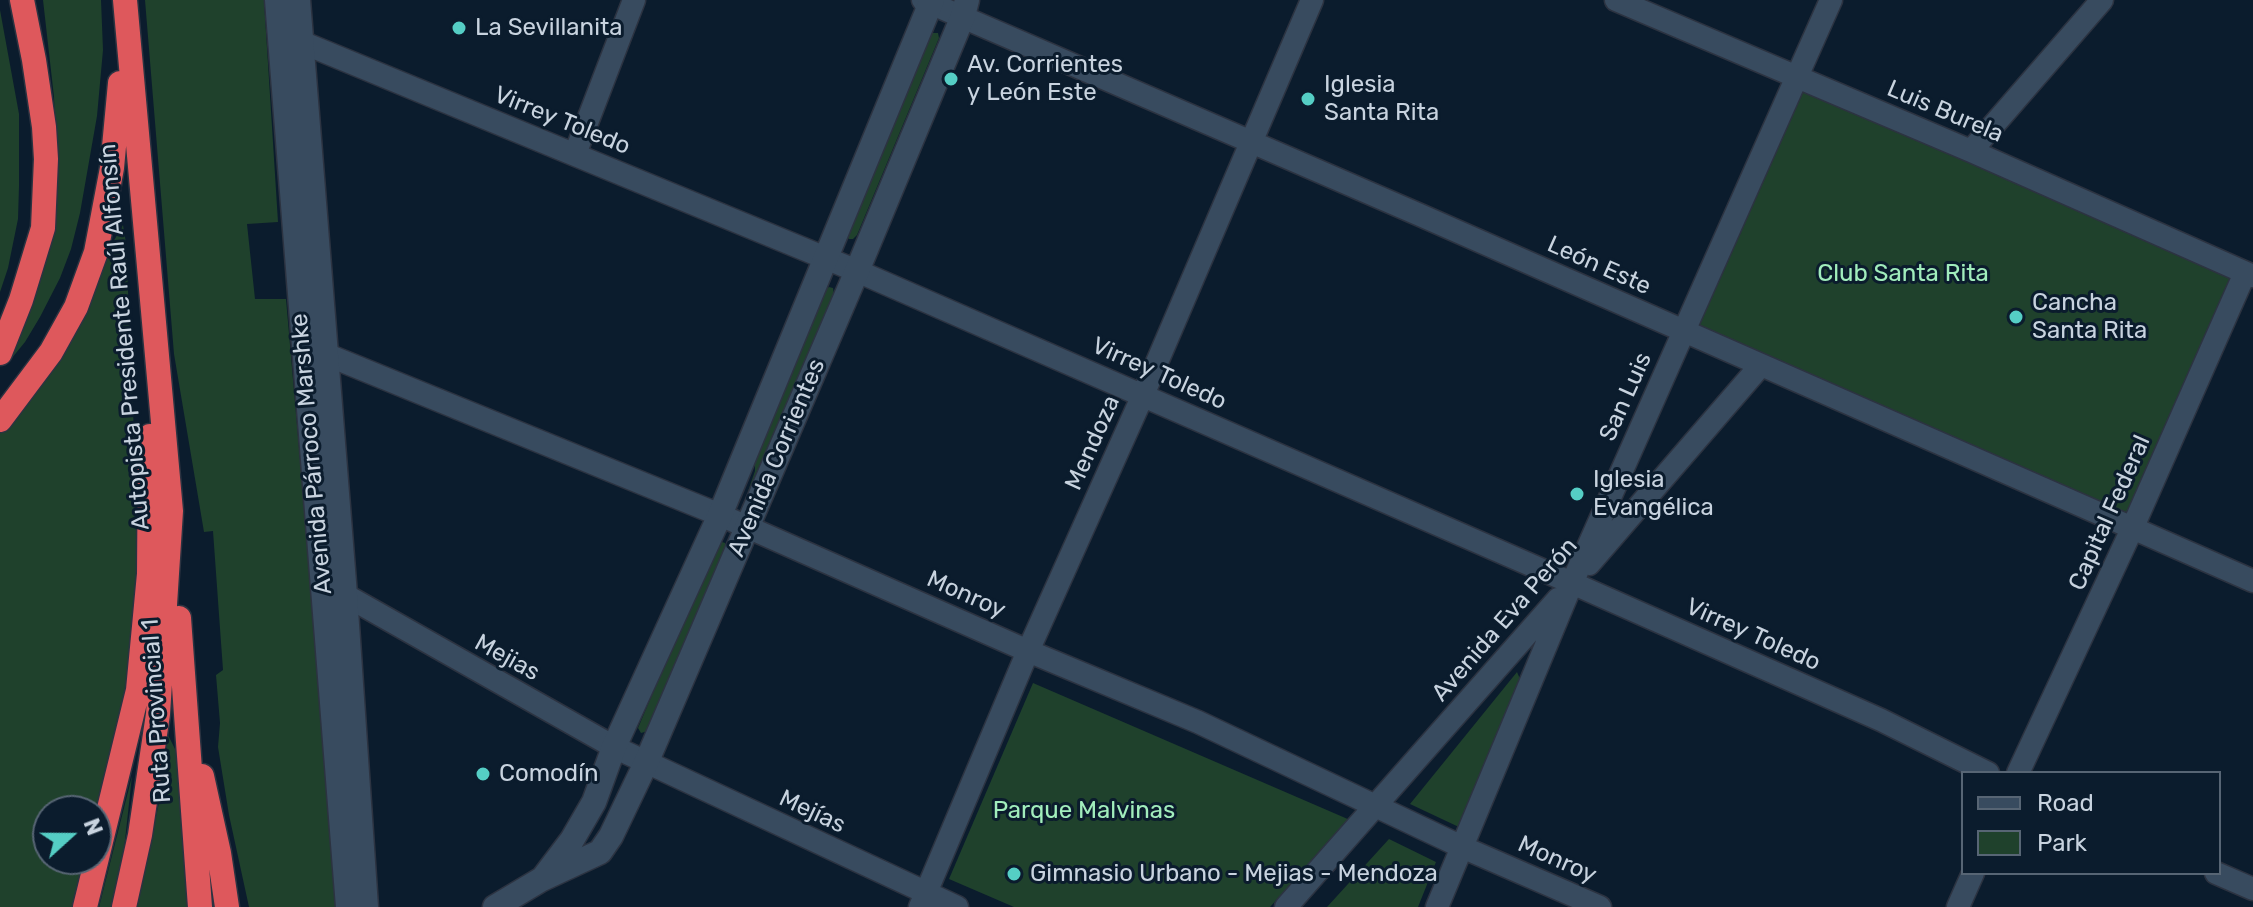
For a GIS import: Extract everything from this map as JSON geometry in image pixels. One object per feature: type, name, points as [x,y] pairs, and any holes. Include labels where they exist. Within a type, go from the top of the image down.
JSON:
[{"type":"highway","points":[[0,353],[21,300],[43,228],[44,127],[22,0]]},
{"type":"highway","points":[[0,420],[51,352],[76,307],[96,252],[112,168],[125,0]]},
{"type":"highway","name":"Autopista Presidente Raúl Alfonsín","points":[[124,907],[140,835],[158,714],[171,511],[125,0]]},
{"type":"highway","points":[[85,907],[130,729],[147,612],[150,474],[147,254]]},
{"type":"highway","name":"Ruta Provincial 1","points":[[171,511],[200,907]]},
{"type":"highway","points":[[187,732],[205,786],[227,907]]},
{"type":"street","name":"Avenida Párroco Marshke","points":[[277,0],[314,351],[345,595],[366,907]]},
{"type":"street","name":"Avenida Párroco Marshke","points":[[298,0],[314,351],[348,907]]},
{"type":"street","points":[[575,154],[634,0]]},
{"type":"street","name":"Mendoza","points":[[923,900],[1028,651],[1143,395],[1312,0]]},
{"type":"street","name":"Luis Burela","points":[[1616,0],[1971,151],[2249,275]]},
{"type":"street","name":"San Luis","points":[[1437,907],[1572,583],[1831,0]]},
{"type":"street","points":[[1971,151],[2102,0]]},
{"type":"street","name":"León Este","points":[[929,1],[965,8],[1251,143],[2253,581]]},
{"type":"street","name":"Avenida Corrientes","points":[[542,879],[572,840],[594,802],[614,747],[720,515],[929,1]]},
{"type":"street","name":"Avenida Corrientes","points":[[495,907],[542,879],[600,852],[611,836],[646,763],[857,271],[965,8]]},
{"type":"street","name":"Virrey Toledo","points":[[301,42],[857,271],[1881,720],[1984,771]]},
{"type":"street","name":"Capital Federal","points":[[2019,771],[2249,275]]},
{"type":"street","name":"Monroy","points":[[314,351],[720,515],[1028,651],[1198,722],[1462,847],[1600,907]]},
{"type":"street","name":"Avenida Eva Perón","points":[[1286,907],[1377,807],[1761,365]]},
{"type":"street","name":"Mejias","points":[[345,595],[646,763]]},
{"type":"street","name":"Mejías","points":[[646,763],[923,900],[957,907]]},
{"type":"street","points":[[1958,907],[1972,875]]},
{"type":"street","points":[[2221,875],[2253,889]]},
{"type":"green space","points":[[43,0],[101,0],[103,50],[97,116],[71,249],[40,317],[7,364],[34,300],[43,268],[56,164],[54,97]]},
{"type":"green space","points":[[145,0],[264,0],[278,222],[247,224],[255,299],[286,299],[339,907],[249,907],[229,815],[218,747],[220,723],[216,675],[223,670],[213,531],[204,532],[174,354]]},
{"type":"green space","points":[[0,10],[19,114],[19,186],[18,219],[0,292]]},
{"type":"green space","points":[[931,33],[938,33],[939,38],[857,235],[849,239],[846,236]]},
{"type":"green space","name":"Club Santa Rita","points":[[1801,87],[2232,279],[2135,518],[1697,325]]},
{"type":"green space","points":[[123,225],[138,531],[131,674],[104,795],[32,795],[32,875],[83,875],[74,907],[0,907],[0,430],[86,310],[109,249]]},
{"type":"green space","points":[[833,288],[834,295],[747,494],[755,471],[755,458],[825,290]]},
{"type":"green space","points":[[719,541],[725,543],[725,548],[648,731],[641,733],[638,728]]},
{"type":"green space","points":[[1517,672],[1520,679],[1461,828],[1410,804]]},
{"type":"green space","name":"Parque Malvinas","points":[[1033,683],[1350,820],[1270,907],[1014,907],[949,879]]},
{"type":"green space","points":[[168,735],[176,751],[189,907],[137,907],[161,793]]},
{"type":"green space","points":[[132,776],[122,868],[112,907],[99,907],[107,875],[112,875],[112,855]]},
{"type":"green space","points":[[1389,839],[1436,862],[1418,907],[1327,907]]},
{"type":"place","name":"La Sevillanita","points":[[459,28]]},
{"type":"place","name":"Av. Corrientes y León Este","points":[[951,79]]},
{"type":"place","name":"Iglesia Santa Rita","points":[[1308,99]]},
{"type":"place","name":"Cancha Santa Rita","points":[[2016,317]]},
{"type":"place","name":"Iglesia Evangélica","points":[[1577,494]]},
{"type":"place","name":"Comodín","points":[[483,774]]},
{"type":"place","name":"Gimnasio Urbano - Mejias - Mendoza","points":[[1014,874]]}]
